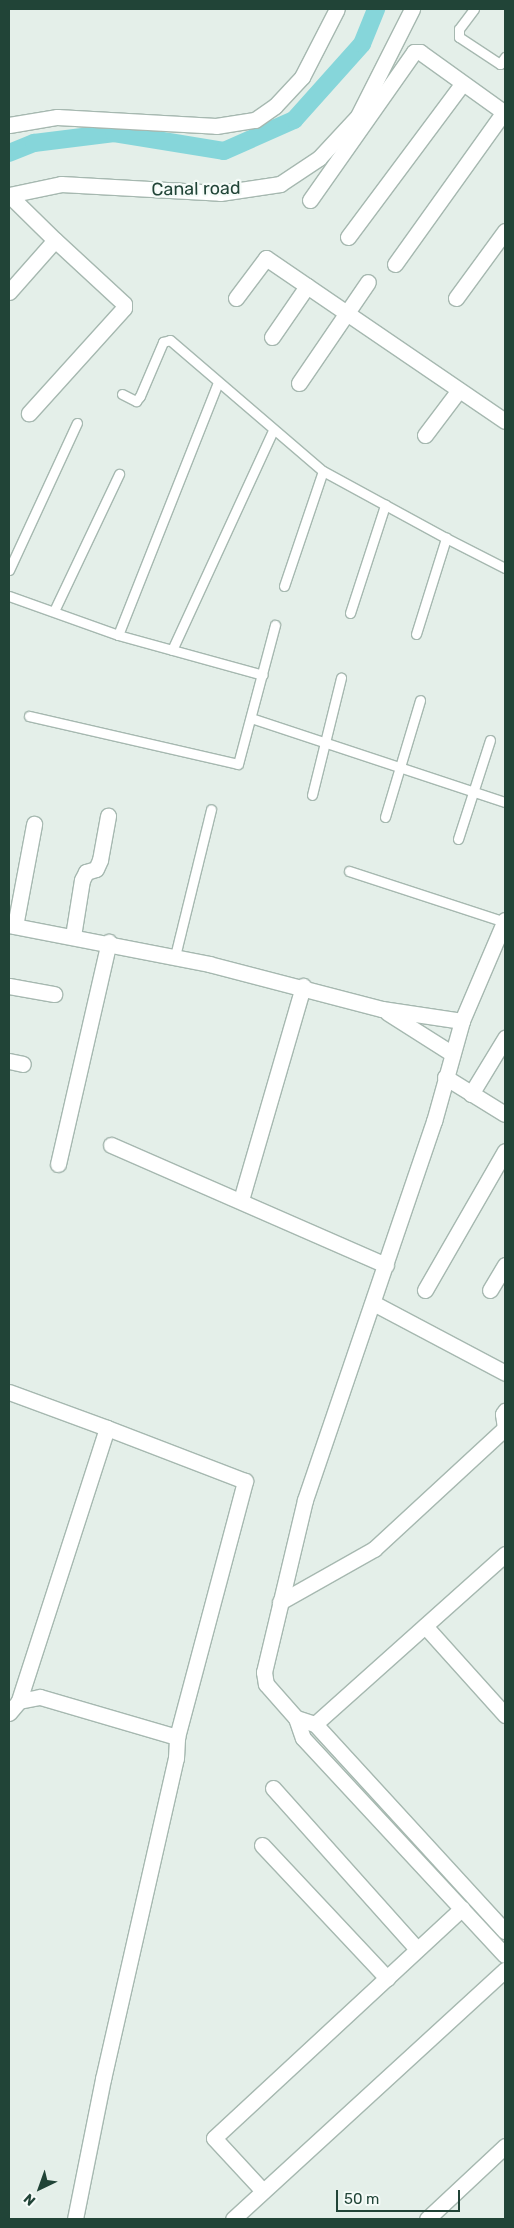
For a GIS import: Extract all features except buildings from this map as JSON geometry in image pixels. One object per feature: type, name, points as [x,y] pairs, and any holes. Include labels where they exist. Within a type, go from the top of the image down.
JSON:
[{"type":"street","points":[[9,125],[57,117],[216,126],[255,120],[275,106],[302,77],[337,9]]},
{"type":"street","name":"Canal road","points":[[9,195],[61,184],[220,193],[280,184],[319,158],[358,116],[412,9]]},
{"type":"street","points":[[310,200],[414,52],[420,52],[462,84],[505,113],[396,264]]},
{"type":"street","points":[[348,236],[462,84]]},
{"type":"street","points":[[9,195],[124,304],[124,308],[29,413]]},
{"type":"street","points":[[456,298],[505,231]]},
{"type":"street","points":[[9,292],[55,240]]},
{"type":"street","points":[[236,298],[266,258],[505,421]]},
{"type":"street","points":[[299,383],[368,282]]},
{"type":"street","points":[[272,337],[307,286]]},
{"type":"street","points":[[425,435],[459,390]]},
{"type":"street","points":[[73,936],[82,880],[86,872],[96,869],[100,860],[108,816]]},
{"type":"street","points":[[34,824],[12,926],[109,942],[175,956],[303,986],[382,1009],[462,1021]]},
{"type":"street","points":[[505,921],[462,1021],[451,1052],[434,1121],[305,1500],[264,1672],[266,1684],[296,1718],[304,1738],[505,1954]]},
{"type":"street","points":[[58,1164],[109,942]]},
{"type":"street","points":[[9,986],[54,994]]},
{"type":"street","points":[[241,1200],[303,986]]},
{"type":"street","points":[[382,1009],[451,1052]]},
{"type":"street","points":[[472,1094],[505,1038]]},
{"type":"street","points":[[445,1077],[505,1114]]},
{"type":"street","points":[[112,1145],[386,1265]]},
{"type":"street","points":[[425,1290],[505,1151]]},
{"type":"street","points":[[490,1290],[505,1264]]},
{"type":"street","points":[[373,1303],[505,1373]]},
{"type":"street","points":[[9,1392],[245,1481],[176,1737],[176,1758],[103,2079],[75,2219]]},
{"type":"street","points":[[280,1602],[374,1549],[505,1428],[502,1414],[505,1411]]},
{"type":"street","points":[[9,1714],[18,1701],[107,1428]]},
{"type":"street","points":[[315,1724],[505,1554]]},
{"type":"street","points":[[426,1626],[505,1715]]},
{"type":"street","points":[[18,1701],[40,1696],[176,1737]]},
{"type":"street","points":[[296,1718],[315,1724],[505,1930]]},
{"type":"street","points":[[273,1788],[417,1949]]},
{"type":"street","points":[[262,1846],[387,1978]]},
{"type":"street","points":[[263,2191],[214,2138],[462,1908]]},
{"type":"street","points":[[233,2219],[505,1970]]},
{"type":"street","points":[[427,2219],[505,2146]]},
{"type":"lane","points":[[474,9],[459,29],[459,37],[503,63]]},
{"type":"lane","points":[[122,394],[136,401],[163,342],[170,340],[273,430],[323,470],[446,538],[505,568]]},
{"type":"lane","points":[[118,635],[218,383]]},
{"type":"lane","points":[[9,570],[77,423]]},
{"type":"lane","points":[[172,650],[273,430]]},
{"type":"lane","points":[[284,586],[323,470]]},
{"type":"lane","points":[[54,612],[119,474]]},
{"type":"lane","points":[[350,613],[385,505]]},
{"type":"lane","points":[[416,634],[446,538]]},
{"type":"lane","points":[[9,596],[118,635],[263,675]]},
{"type":"lane","points":[[29,716],[238,764],[275,625]]},
{"type":"lane","points":[[312,795],[341,678]]},
{"type":"lane","points":[[385,817],[420,700]]},
{"type":"lane","points":[[251,718],[505,802]]},
{"type":"lane","points":[[458,839],[490,740]]},
{"type":"lane","points":[[175,956],[211,810]]},
{"type":"lane","points":[[349,871],[505,921]]},
{"type":"waterway","points":[[9,153],[34,143],[114,133],[224,151],[294,120],[362,44],[376,9]]}]
